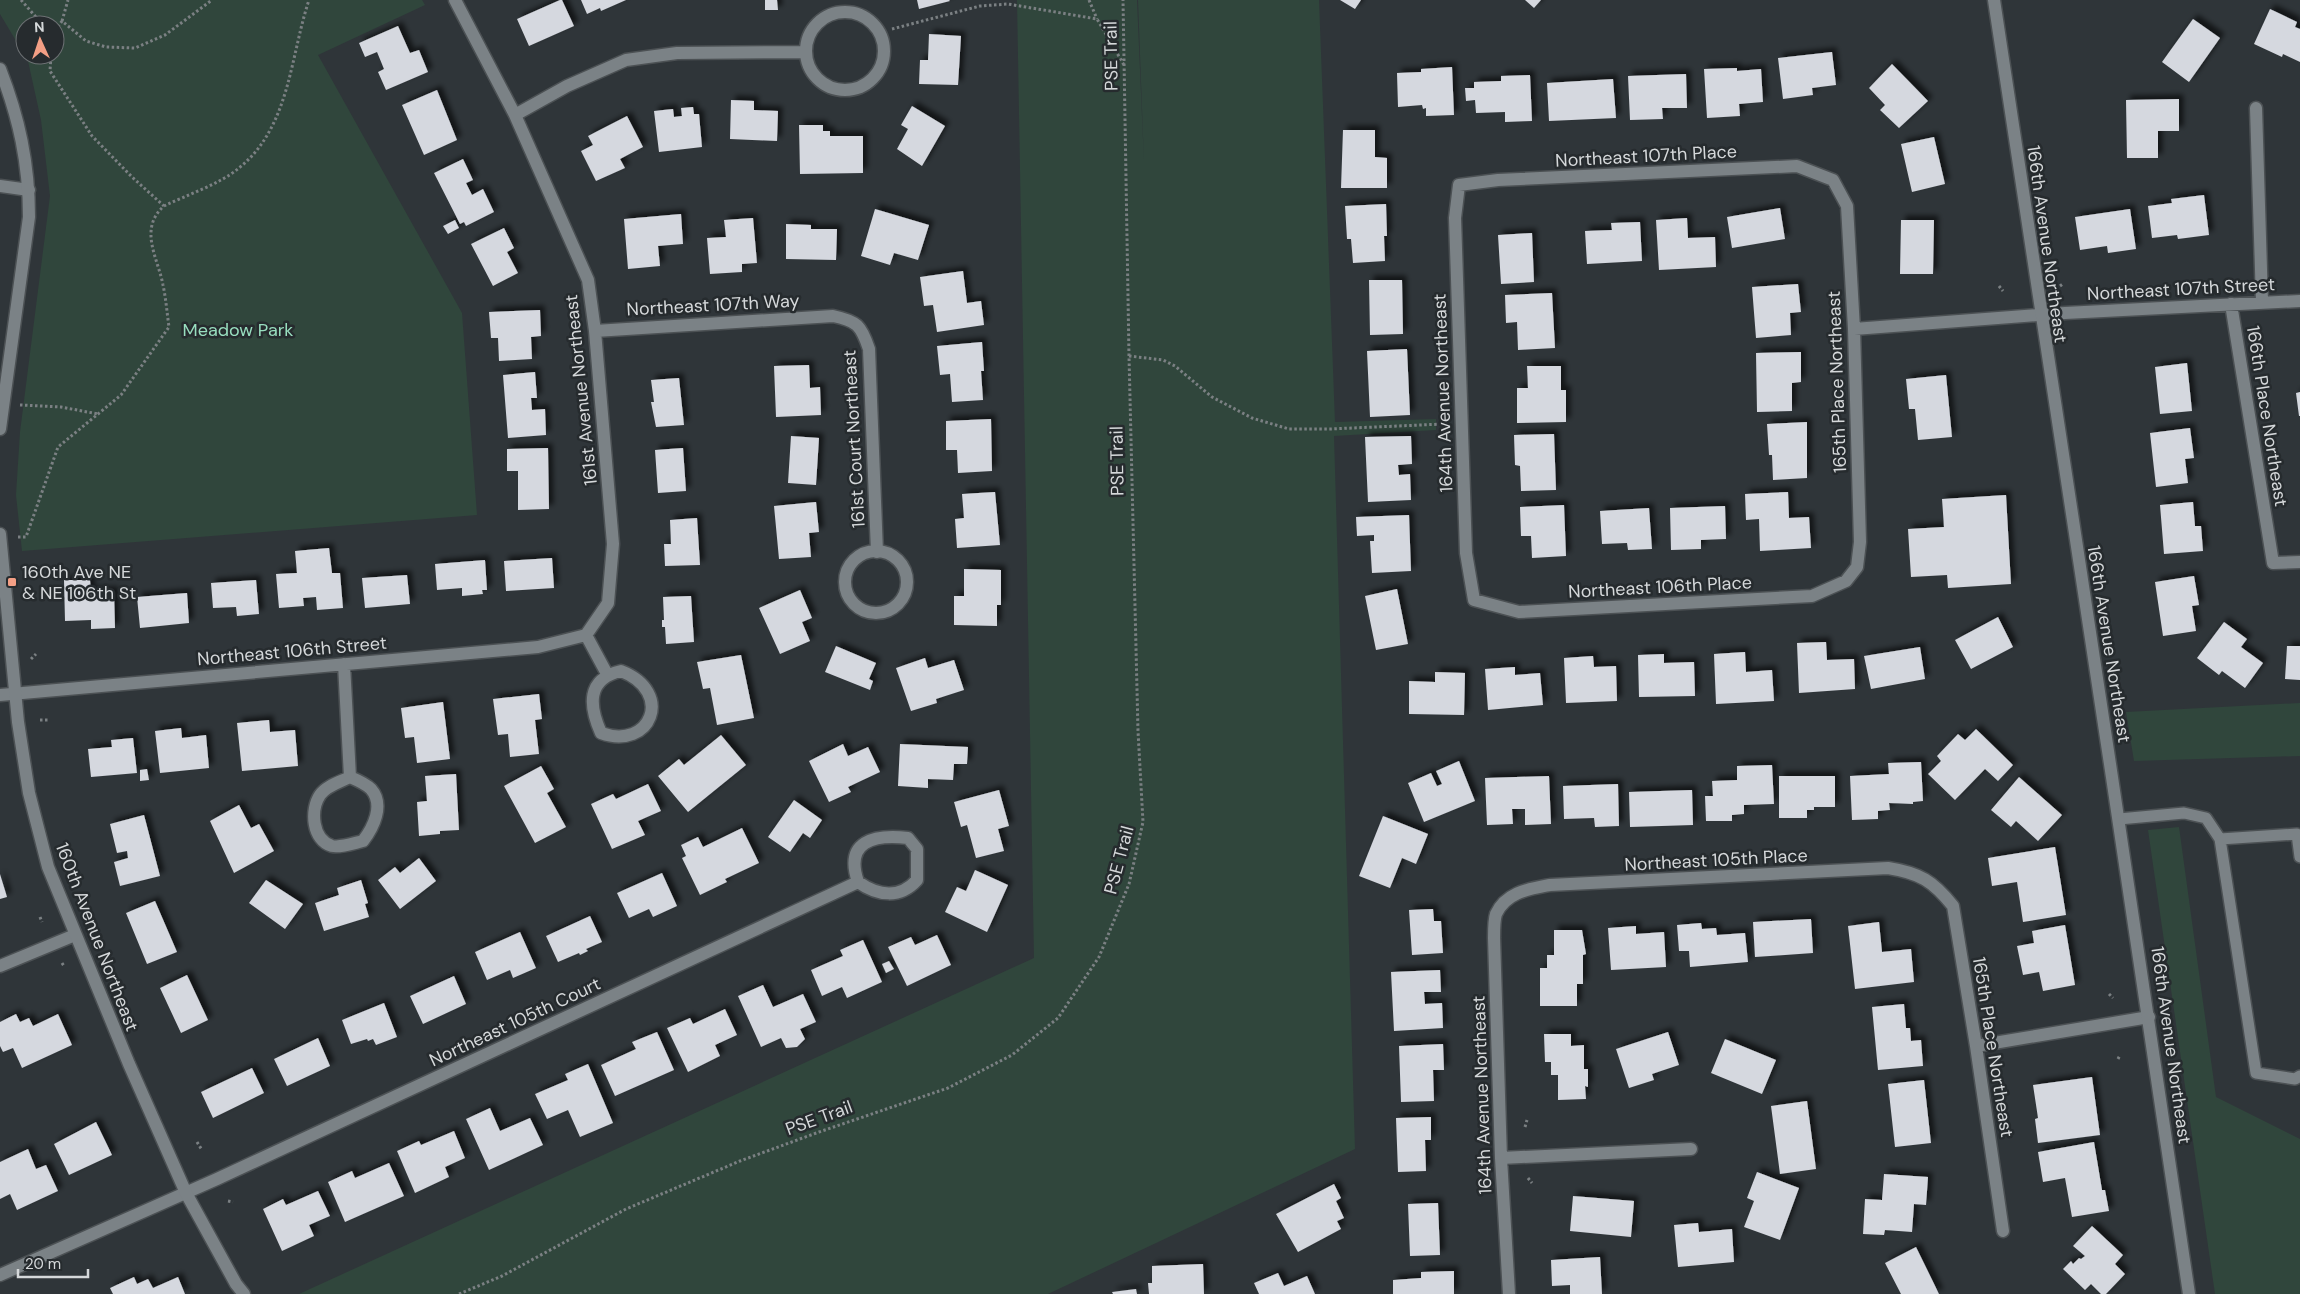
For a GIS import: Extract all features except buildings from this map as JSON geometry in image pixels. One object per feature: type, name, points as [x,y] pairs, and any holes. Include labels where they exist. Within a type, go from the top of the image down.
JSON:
[{"type":"street","name":"161st Avenue Northeast","points":[[455,0],[515,115],[588,280],[595,331],[613,544],[608,603],[586,634]]},
{"type":"street","name":"166th Avenue Northeast","points":[[1994,0],[2039,315],[2119,819],[2189,1294]]},
{"type":"street","points":[[847,12],[860,15],[871,22],[879,32],[883,44],[883,57],[880,69],[872,79],[861,87],[848,90],[836,90],[824,85],[814,76],[808,65],[805,52],[810,34],[822,19],[834,14],[847,12]]},
{"type":"street","points":[[515,115],[567,86],[626,60],[677,53],[805,52]]},
{"type":"street","points":[[0,69],[16,111],[29,190],[29,217],[0,429]]},
{"type":"street","points":[[2256,108],[2262,302]]},
{"type":"street","name":"Northeast 107th Place","points":[[1459,184],[1498,180],[1797,166],[1833,180]]},
{"type":"street","name":"165th Place Northeast","points":[[1833,180],[1847,206],[1854,329],[1860,542],[1857,568],[1846,581]]},
{"type":"street","name":"164th Avenue Northeast","points":[[1459,184],[1455,218],[1466,553],[1474,600]]},
{"type":"street","points":[[0,186],[29,190]]},
{"type":"street","name":"Northeast 107th Street","points":[[1854,329],[2039,315],[2300,301]]},
{"type":"street","name":"166th Place Northeast","points":[[2231,304],[2273,563],[2300,562]]},
{"type":"street","name":"Northeast 107th Way","points":[[595,331],[832,316]]},
{"type":"street","name":"161st Court Northeast","points":[[832,316],[851,320],[863,330],[869,349],[877,552]]},
{"type":"street","name":"160th Avenue Northeast","points":[[0,534],[14,693],[29,793],[48,867],[75,935],[186,1193],[236,1284],[244,1294]]},
{"type":"street","name":"161st Court Northeast","points":[[877,552],[887,553],[903,567],[907,587],[897,606],[888,611],[877,613],[858,608],[848,597],[845,582],[851,564],[867,553],[877,552]]},
{"type":"street","name":"Northeast 106th Place","points":[[1474,600],[1519,612],[1812,596],[1846,581]]},
{"type":"street","points":[[586,634],[607,674]]},
{"type":"street","name":"Northeast 106th Street","points":[[0,695],[538,647],[586,634]]},
{"type":"street","points":[[344,664],[350,777]]},
{"type":"street","points":[[621,671],[632,675],[643,683],[650,695],[653,710],[646,725],[632,735],[614,738],[602,733],[593,715],[592,697],[594,691],[607,674],[621,671]]},
{"type":"street","points":[[350,777],[372,790],[377,802],[376,818],[371,831],[363,841],[332,846],[320,839],[315,824],[314,809],[320,794],[331,786],[350,777]]},
{"type":"street","points":[[874,838],[908,838],[917,849],[917,880],[909,888],[895,894],[882,894],[870,891],[858,882],[854,871],[855,860],[861,846],[874,838]]},
{"type":"street","name":"Northeast 105th Place","points":[[1508,898],[1526,889],[1550,885],[1888,868],[1908,871],[1926,878]]},
{"type":"street","name":"165th Place Northeast","points":[[1926,878],[1940,890],[1953,906],[1976,1046],[2002,1231]]},
{"type":"street","name":"Northeast 105th Court","points":[[0,1275],[186,1193],[858,882]]},
{"type":"street","name":"164th Avenue Northeast","points":[[1508,898],[1496,915],[1494,938],[1501,1158],[1509,1294]]},
{"type":"street","points":[[0,966],[75,935]]},
{"type":"street","points":[[1976,1046],[2149,1017]]},
{"type":"street","points":[[1501,1158],[1691,1149]]},
{"type":"lane","points":[[2119,819],[2184,813],[2206,818],[2220,839],[2256,1074],[2298,1080]]},
{"type":"lane","points":[[2220,839],[2298,834],[2300,857]]},
{"type":"path","points":[[21,0],[34,15]]},
{"type":"path","points":[[64,15],[68,0]]},
{"type":"path","points":[[65,24],[86,41],[106,47],[135,48],[165,35],[212,0]]},
{"type":"path","points":[[18,537],[26,537],[58,447],[121,395],[169,327],[163,284],[150,238],[156,214],[164,206],[238,170],[260,148],[275,122],[294,63],[297,40],[309,0]]},
{"type":"path","points":[[1089,0],[1125,66]]},
{"type":"path","name":"PSE Trail","points":[[459,1294],[502,1276],[635,1205],[758,1154],[948,1088],[1012,1054],[1058,1018],[1098,957],[1129,884],[1144,822],[1138,731],[1128,356],[1123,0]]},
{"type":"path","points":[[892,29],[980,6],[1008,4],[1098,19]]},
{"type":"path","points":[[50,65],[50,72],[92,136],[132,177],[164,206]]},
{"type":"path","points":[[2060,286],[2064,283]]},
{"type":"path","points":[[1999,286],[2003,291]]},
{"type":"path","points":[[1128,356],[1163,360],[1175,366],[1212,397],[1252,418],[1289,429],[1440,425]]},
{"type":"path","points":[[20,405],[61,407],[98,414]]},
{"type":"path","points":[[31,658],[36,654]]},
{"type":"path","points":[[40,720],[49,720]]},
{"type":"path","points":[[40,917],[42,922]]},
{"type":"path","points":[[2110,994],[2113,998]]},
{"type":"path","points":[[1525,1127],[1527,1120]]},
{"type":"path","points":[[198,1142],[202,1150]]},
{"type":"path","points":[[1528,1178],[1532,1183]]},
{"type":"green space","name":"Meadow Park","points":[[0,0],[422,0],[425,5],[318,55],[462,313],[477,515],[22,551],[16,495],[20,432],[50,196],[41,120],[29,65],[65,65],[65,15],[15,15],[15,39],[0,14]]},
{"type":"green space","points":[[1017,0],[1137,0],[1144,163],[1138,0],[1319,0],[1335,422],[1436,419],[1436,430],[1334,436],[1355,1149],[1048,1294],[299,1294],[1034,958]]},
{"type":"green space","points":[[2300,703],[2300,756],[2134,761],[2126,712]]},
{"type":"green space","points":[[2179,827],[2216,1097],[2300,1139],[2300,1294],[2215,1294],[2148,830]]},
{"type":"place","name":"160th Ave NE & NE 106th St","points":[[12,582]]}]
